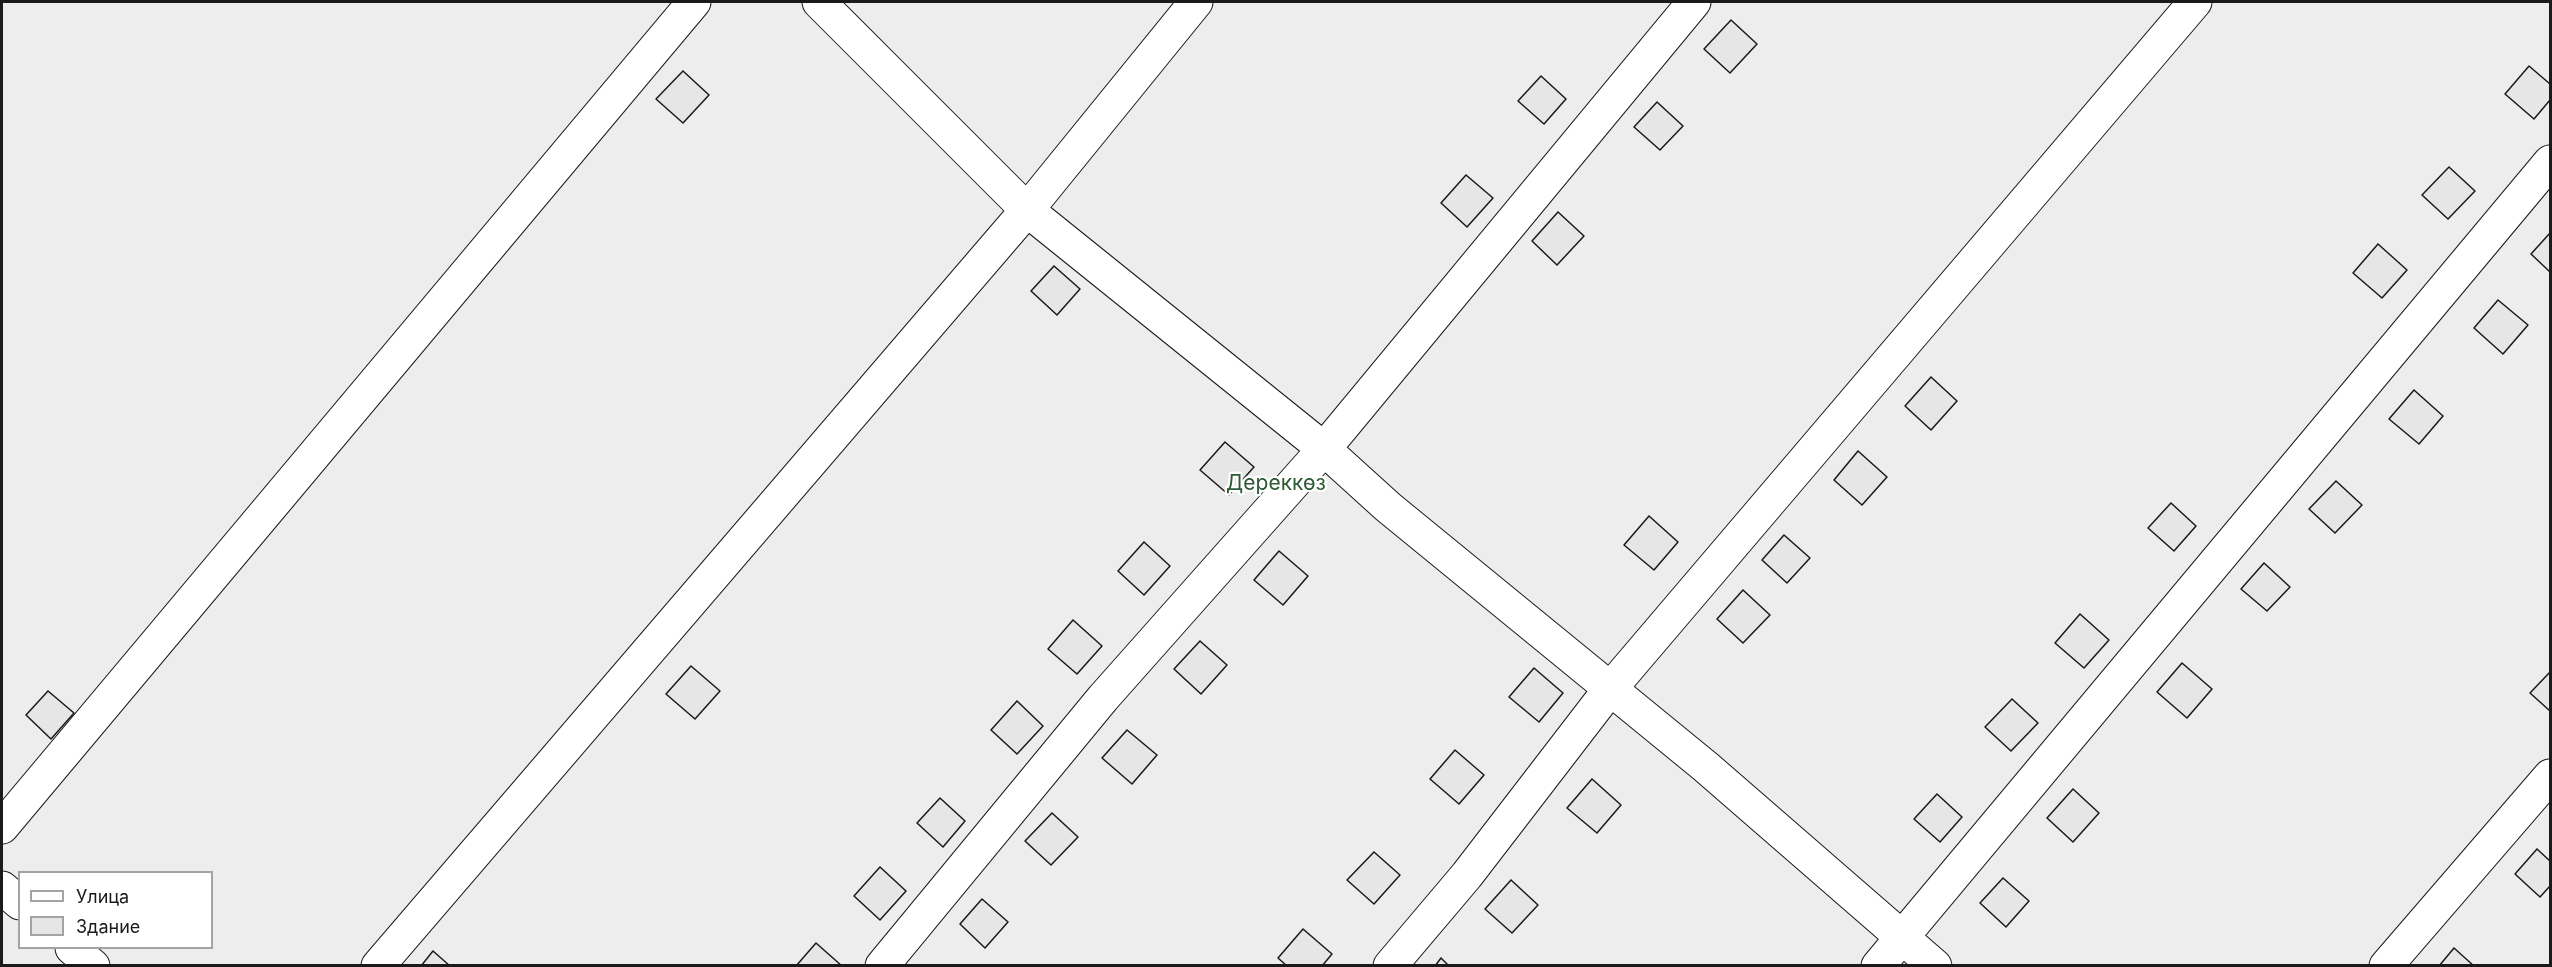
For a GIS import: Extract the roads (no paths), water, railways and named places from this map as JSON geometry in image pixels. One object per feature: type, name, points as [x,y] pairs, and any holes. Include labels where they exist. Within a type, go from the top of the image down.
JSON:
[{"type":"street","points":[[2,827],[694,2]]},
{"type":"street","points":[[819,2],[1027,210],[1324,449],[1388,507],[1707,767],[1935,966]]},
{"type":"street","points":[[378,966],[1027,210],[1196,2]]},
{"type":"street","points":[[882,966],[1103,698],[1324,449],[1694,2]]},
{"type":"street","points":[[1390,966],[1467,874],[1610,689],[2195,2]]},
{"type":"street","points":[[1878,966],[2550,162]]},
{"type":"street","points":[[2386,966],[2550,776]]},
{"type":"street","points":[[2,888],[18,901]]},
{"type":"street","points":[[73,949],[93,966]]},
{"type":"park label","name":"Дереккөз","points":[[1276,484]]}]
